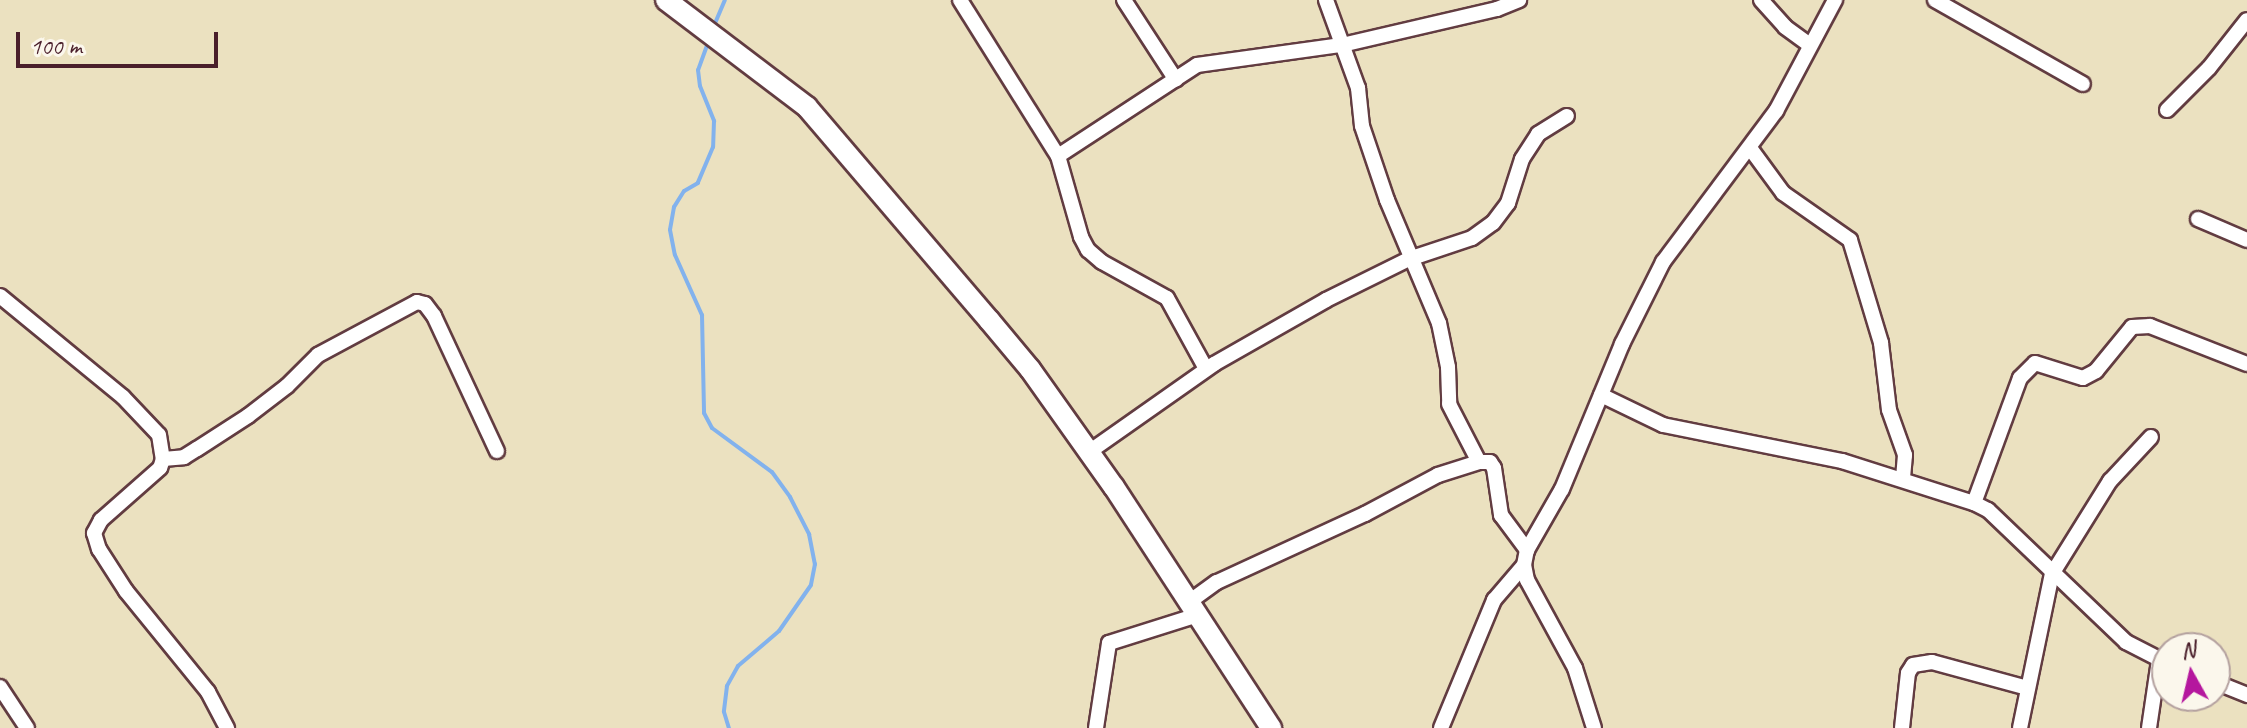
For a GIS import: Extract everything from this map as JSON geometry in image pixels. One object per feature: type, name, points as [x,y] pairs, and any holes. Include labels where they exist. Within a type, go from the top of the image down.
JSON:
[{"type":"main road","points":[[666,0],[807,107],[1030,369],[1089,452],[1271,728]]},
{"type":"street","points":[[960,0],[1058,156],[1088,250],[1102,262],[1167,298],[1206,369]]},
{"type":"street","points":[[1124,0],[1176,80]]},
{"type":"street","points":[[1326,0],[1358,88],[1362,126],[1409,259],[1439,323],[1448,367],[1449,404],[1479,462]]},
{"type":"street","points":[[1058,156],[1197,65],[1220,59],[1342,45],[1497,9],[1519,0]]},
{"type":"street","points":[[1761,0],[1785,27],[1810,45]]},
{"type":"street","points":[[1441,728],[1494,600],[1525,558],[1562,489],[1601,395],[1663,262],[1776,111],[1835,0]]},
{"type":"street","points":[[1935,0],[2083,84]]},
{"type":"street","points":[[2167,110],[2209,68],[2247,20]]},
{"type":"street","points":[[1089,452],[1206,369],[1326,300],[1409,259],[1472,238],[1493,223],[1508,203],[1522,159],[1538,134],[1567,116]]},
{"type":"street","points":[[1750,148],[1783,193],[1850,240],[1881,343],[1889,410],[1905,455],[1903,479]]},
{"type":"street","points":[[2198,219],[2247,240]]},
{"type":"street","points":[[0,296],[147,419],[159,435],[163,459],[160,468],[101,520],[94,533],[99,549],[126,591],[208,692],[227,728]]},
{"type":"street","points":[[163,459],[184,457],[197,449],[277,394],[318,355],[417,302],[425,304],[434,316],[497,451]]},
{"type":"street","points":[[1974,503],[2020,378],[2035,363],[2083,378],[2096,371],[2132,327],[2150,326],[2247,364]]},
{"type":"street","points":[[1601,395],[1663,425],[1842,461],[1974,503],[1988,510],[2126,642],[2151,656]]},
{"type":"street","points":[[2020,728],[2052,574],[2110,481],[2151,437]]},
{"type":"street","points":[[1096,728],[1109,643],[1193,609],[1217,582],[1365,514],[1438,475],[1479,462],[1490,462],[1494,468],[1501,515],[1525,558],[1534,596],[1575,668],[1594,728]]},
{"type":"street","points":[[1902,728],[1908,673],[1913,665],[1932,662],[2028,688]]},
{"type":"street","points":[[0,687],[27,728]]},
{"type":"waterway","points":[[713,28],[725,0]]},
{"type":"waterway","points":[[709,40],[698,70],[700,86],[714,121],[713,147],[698,183],[684,191],[674,207],[670,230],[675,255],[702,315],[704,413],[712,428],[772,472],[790,497],[809,534],[815,564],[811,585],[779,631],[738,666],[727,686],[724,712],[729,728]]}]
